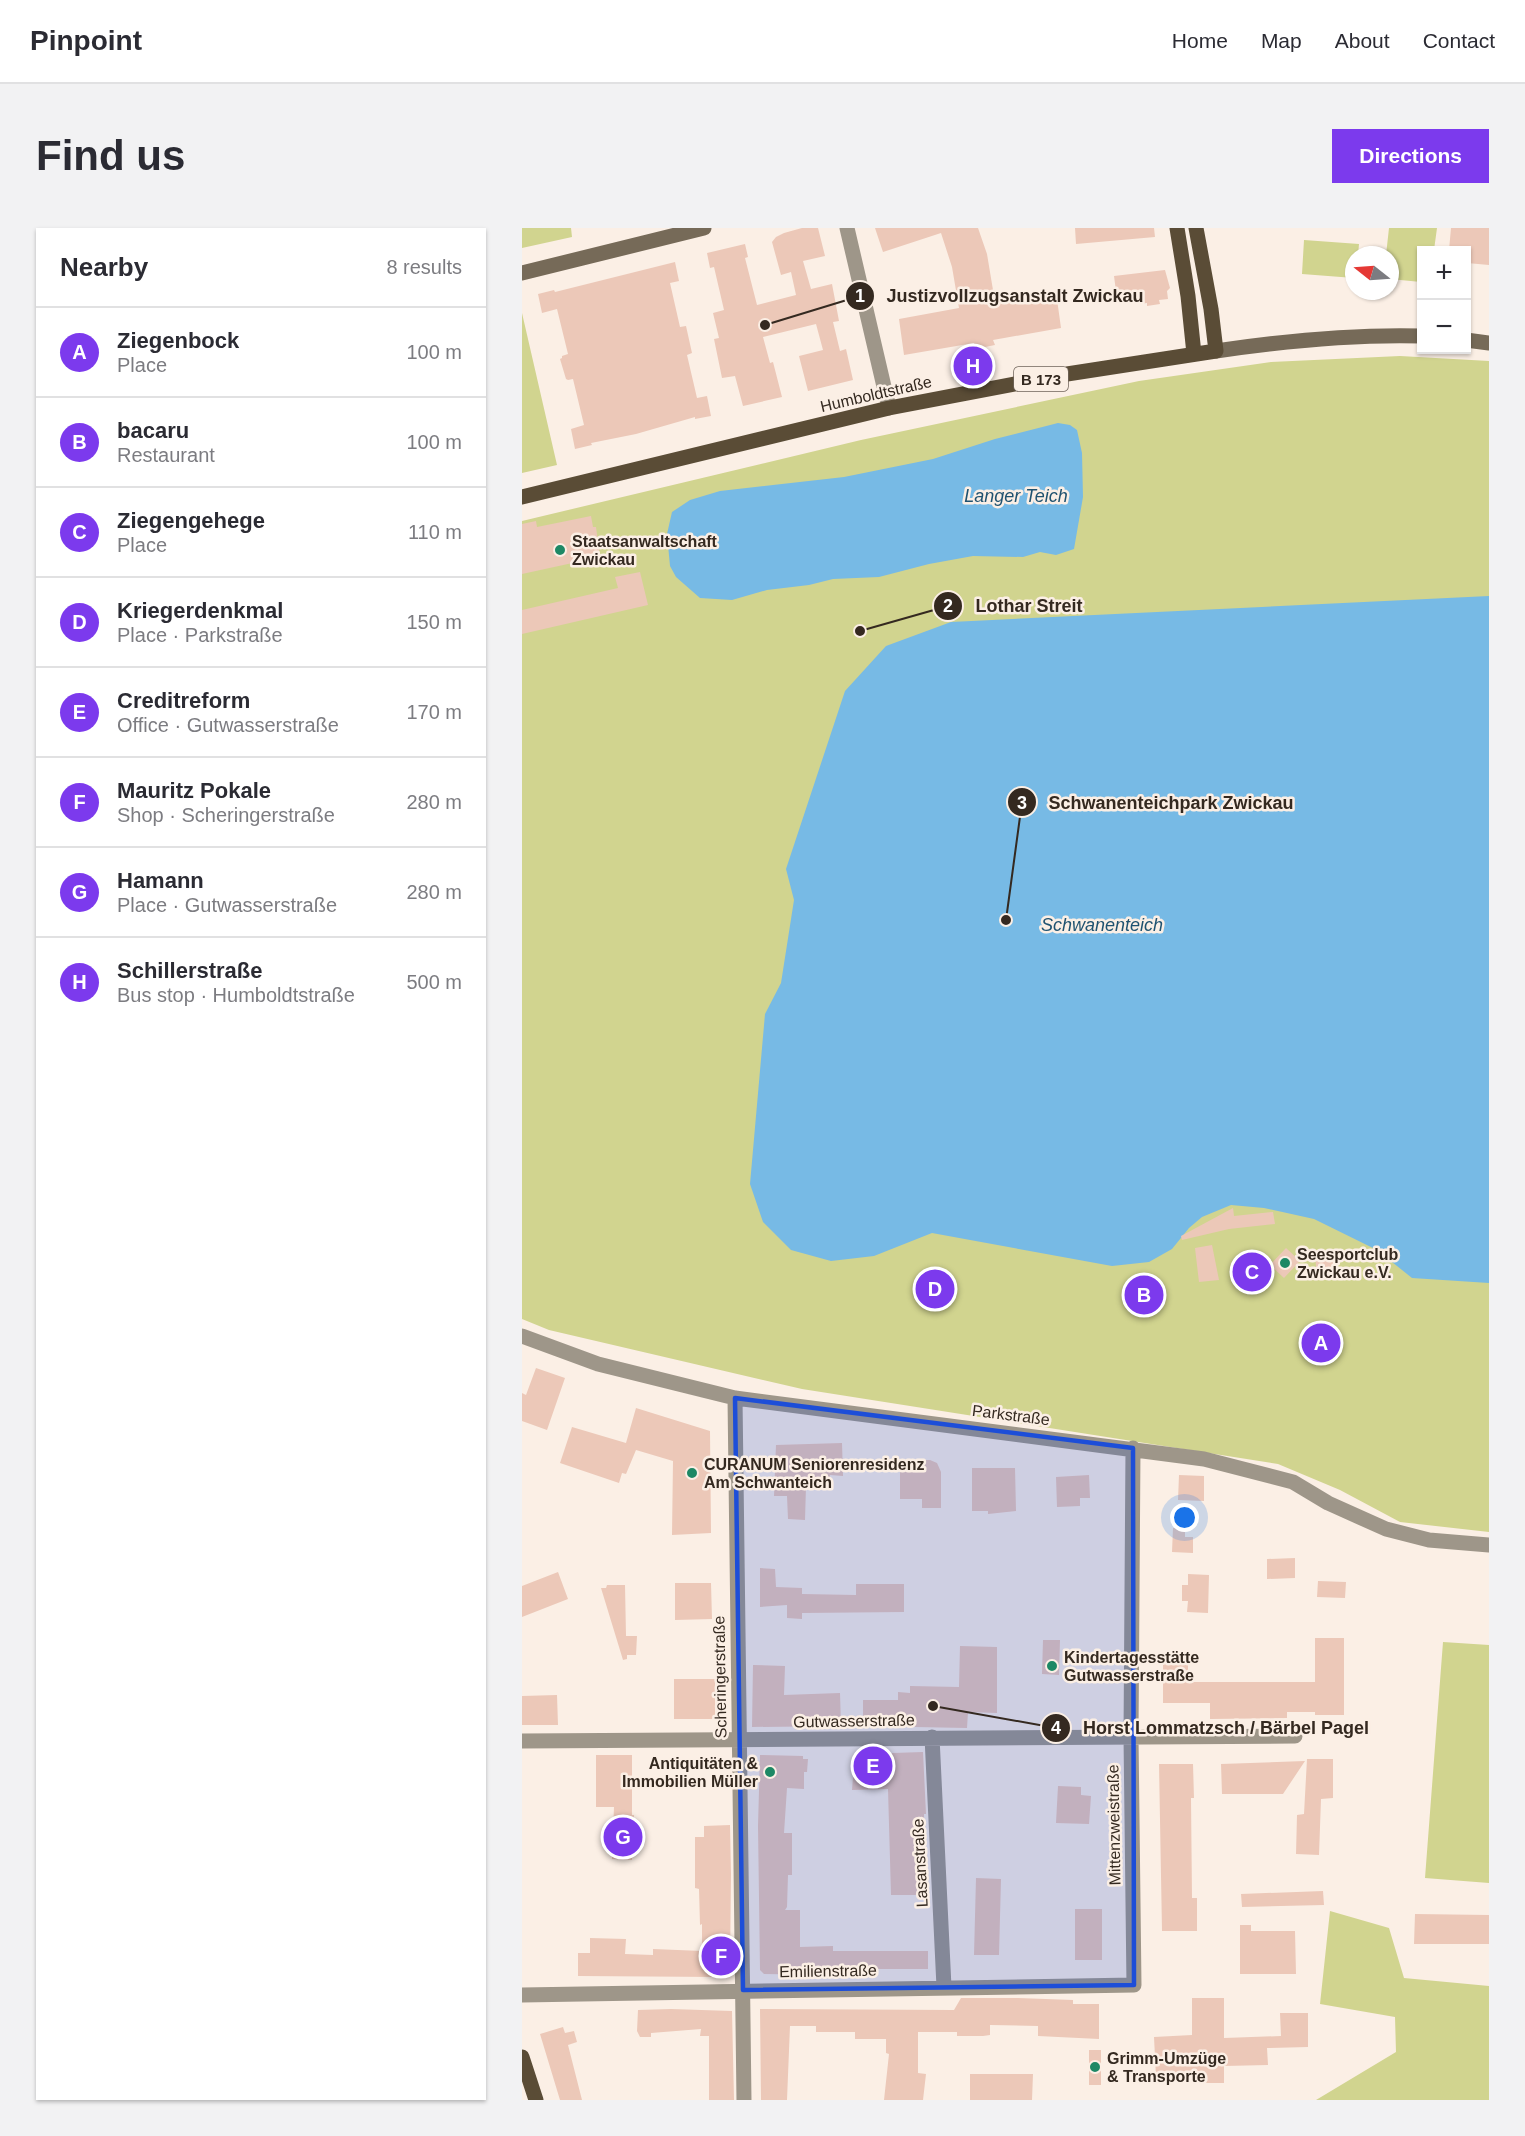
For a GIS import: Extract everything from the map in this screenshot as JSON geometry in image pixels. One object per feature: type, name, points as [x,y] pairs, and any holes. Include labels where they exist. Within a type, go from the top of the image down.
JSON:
[{"type":"main road","points":[[522,273],[704,228]]},
{"type":"main road","points":[[1177,228],[1188,296],[1194,354]]},
{"type":"main road","points":[[1196,228],[1211,309],[1216,351]]},
{"type":"main road","name":"Humboldtstraße","points":[[522,497],[888,408],[1067,374],[1259,345],[1359,336],[1417,336]]},
{"type":"main road","points":[[1471,341],[1489,343]]},
{"type":"main road","points":[[522,2057],[536,2100]]},
{"type":"street","points":[[848,228],[888,408]]},
{"type":"street","name":"Parkstraße","points":[[522,1336],[598,1364],[735,1398],[1204,1459],[1293,1482],[1328,1503],[1386,1529],[1429,1540],[1489,1545]]},
{"type":"street","name":"Scheringerstraße","points":[[735,1398],[744,2100]]},
{"type":"street","name":"Mittenzweistraße","points":[[1133,1448],[1131,1736],[1134,1985]]},
{"type":"street","name":"Gutwasserstraße","points":[[522,1741],[1295,1736]]},
{"type":"street","name":"Lasanstraße","points":[[932,1737],[944,1987]]},
{"type":"street","name":"Emilienstraße","points":[[522,1995],[1134,1985]]},
{"type":"highlighted area","points":[[735,1398],[1133,1448],[1134,1985],[743,1990]]},
{"type":"green space","points":[[522,228],[571,228],[572,237],[522,248]]},
{"type":"green space","points":[[1389,228],[1437,228],[1435,246],[1417,246],[1417,282],[1399,280],[1399,246],[1387,246]]},
{"type":"green space","points":[[1304,240],[1359,244],[1359,246],[1345,246],[1345,277],[1302,274]]},
{"type":"green space","points":[[522,313],[557,465],[522,473]]},
{"type":"green space","points":[[1400,356],[1489,361],[1489,1532],[1400,1522],[1340,1490],[1278,1464],[802,1389],[549,1330],[522,1319],[522,521],[861,440],[1139,381],[1271,362]]},
{"type":"green space","points":[[1443,1642],[1489,1645],[1489,1883],[1425,1878]]},
{"type":"green space","points":[[1330,1911],[1389,1928],[1404,1978],[1489,1986],[1489,2100],[1316,2100],[1396,2052],[1395,2017],[1320,2004]]},
{"type":"water","name":"Langer Teich","points":[[1058,423],[1070,425],[1077,430],[1082,453],[1083,497],[1074,549],[1056,555],[1040,552],[1023,557],[973,556],[879,577],[833,579],[809,585],[767,590],[732,600],[700,598],[676,577],[670,566],[667,534],[672,512],[690,500],[720,491],[844,477],[933,459],[995,439]]},
{"type":"water","name":"Schwanenteich","points":[[1489,596],[1489,1283],[1412,1278],[1377,1250],[1314,1219],[1264,1208],[1231,1205],[1202,1217],[1189,1228],[1172,1249],[1149,1262],[1112,1266],[932,1233],[874,1256],[831,1261],[791,1250],[763,1222],[750,1184],[765,1014],[781,983],[794,900],[786,869],[845,691],[886,646],[951,622]]},
{"type":"building","points":[[802,228],[818,228],[825,256],[803,261],[811,289],[832,284],[839,321],[833,322],[840,351],[846,349],[853,380],[808,391],[799,356],[823,350],[816,324],[763,337],[770,363],[773,362],[782,397],[743,406],[735,376],[722,378],[714,339],[719,338],[713,313],[724,310],[714,267],[710,268],[707,253],[745,244],[748,257],[745,258],[757,305],[796,295],[791,272],[781,275],[772,242],[784,233]]},
{"type":"building","points":[[875,228],[978,228],[987,254],[995,302],[1056,292],[1061,328],[993,340],[995,345],[975,349],[974,343],[904,355],[899,319],[959,308],[952,267],[941,233],[883,252]]},
{"type":"building","points":[[1075,228],[1154,228],[1155,237],[1076,244]]},
{"type":"building","points":[[1451,228],[1489,228],[1489,265],[1471,263],[1471,246],[1449,246]]},
{"type":"building","points":[[675,262],[679,281],[670,283],[680,327],[686,326],[692,353],[687,355],[697,398],[707,396],[711,416],[695,419],[695,417],[575,449],[571,429],[584,425],[573,379],[566,379],[560,359],[568,354],[557,309],[542,313],[538,294],[554,290],[555,292]]},
{"type":"building","points":[[1165,270],[1170,288],[1167,291],[1168,299],[1159,300],[1160,304],[1147,306],[1147,303],[1138,304],[1137,297],[1117,299],[1114,276]]},
{"type":"building","name":"Staatsanwaltschaft Zwickau","points":[[591,516],[593,527],[596,527],[600,557],[522,574],[522,524],[536,521],[537,527]]},
{"type":"building","points":[[640,572],[648,605],[522,634],[522,610],[618,588],[615,577]]},
{"type":"building","points":[[1233,1208],[1234,1216],[1273,1212],[1275,1224],[1229,1229],[1182,1240],[1181,1236]]},
{"type":"building","points":[[1212,1245],[1219,1280],[1199,1282],[1195,1248]]},
{"type":"building","name":"Seesportclub Zwickau e.V.","points":[[1286,1248],[1300,1261],[1284,1278],[1270,1265]]},
{"type":"building","name":"Seesportclub Zwickau e.V.","points":[[1337,1253],[1338,1275],[1317,1275],[1315,1256]]},
{"type":"building","points":[[1246,1256],[1259,1256],[1260,1289],[1245,1288]]},
{"type":"building","points":[[536,1368],[565,1378],[547,1430],[522,1421],[522,1393],[526,1395]]},
{"type":"building","name":"CURANUM Seniorenresidenz Am Schwanteich","points":[[636,1408],[710,1431],[711,1533],[672,1535],[673,1461],[636,1450],[626,1474],[622,1473],[619,1483],[560,1463],[572,1427],[626,1443]]},
{"type":"building","points":[[842,1443],[843,1476],[830,1475],[829,1486],[806,1486],[805,1520],[788,1519],[787,1496],[774,1496],[776,1445]]},
{"type":"building","points":[[900,1460],[930,1460],[937,1463],[941,1472],[941,1508],[922,1508],[922,1499],[900,1499]]},
{"type":"building","points":[[972,1468],[1015,1468],[1016,1511],[988,1514],[988,1511],[972,1511]]},
{"type":"building","points":[[1089,1475],[1090,1498],[1080,1498],[1080,1506],[1057,1507],[1056,1477]]},
{"type":"building","points":[[1179,1475],[1204,1476],[1204,1501],[1178,1500]]},
{"type":"building","points":[[1173,1528],[1185,1529],[1185,1537],[1193,1537],[1193,1553],[1172,1552]]},
{"type":"building","points":[[1295,1558],[1295,1578],[1267,1579],[1267,1559]]},
{"type":"building","points":[[760,1568],[775,1569],[776,1587],[802,1588],[802,1594],[856,1595],[856,1584],[904,1584],[904,1612],[802,1613],[802,1619],[787,1618],[787,1605],[760,1607]]},
{"type":"building","points":[[558,1572],[568,1599],[522,1617],[522,1586]]},
{"type":"building","points":[[1188,1574],[1209,1575],[1208,1613],[1187,1612],[1188,1601],[1182,1601],[1182,1585],[1188,1585]]},
{"type":"building","points":[[1318,1581],[1346,1582],[1345,1598],[1317,1597]]},
{"type":"building","points":[[675,1583],[711,1583],[712,1619],[675,1620]]},
{"type":"building","points":[[607,1585],[625,1585],[626,1636],[637,1636],[636,1655],[627,1655],[627,1659],[623,1660],[601,1588],[606,1588]]},
{"type":"building","points":[[1315,1638],[1344,1638],[1344,1715],[1287,1712],[1287,1718],[1210,1719],[1210,1703],[1163,1703],[1163,1655],[1188,1655],[1188,1682],[1315,1682]]},
{"type":"building","points":[[1043,1640],[1060,1640],[1059,1675],[1042,1674]]},
{"type":"building","points":[[960,1646],[997,1647],[997,1713],[968,1712],[967,1728],[863,1726],[863,1700],[898,1700],[898,1692],[910,1693],[910,1686],[959,1687]]},
{"type":"building","points":[[753,1665],[785,1666],[784,1695],[840,1693],[841,1726],[752,1727]]},
{"type":"building","points":[[674,1679],[715,1679],[715,1719],[674,1719]]},
{"type":"building","points":[[557,1695],[558,1725],[522,1725],[522,1696]]},
{"type":"building","points":[[923,1752],[926,1814],[924,1814],[925,1895],[891,1895],[888,1789],[852,1790],[853,1777],[863,1776],[863,1754]]},
{"type":"building","points":[[596,1755],[632,1755],[632,1815],[634,1815],[632,1860],[612,1859],[614,1807],[596,1807]]},
{"type":"building","points":[[760,1755],[803,1756],[803,1759],[808,1759],[807,1772],[804,1772],[804,1789],[787,1788],[784,1833],[792,1833],[792,1875],[788,1875],[785,1910],[800,1910],[800,1947],[833,1946],[833,1951],[928,1951],[928,1969],[832,1969],[832,1975],[764,1974],[760,1970],[758,1826]]},
{"type":"building","points":[[1307,1759],[1333,1759],[1333,1798],[1321,1799],[1319,1855],[1296,1854],[1297,1815],[1304,1814]]},
{"type":"building","points":[[1305,1761],[1283,1794],[1222,1794],[1221,1764]]},
{"type":"building","points":[[1159,1764],[1193,1764],[1192,1898],[1197,1898],[1197,1931],[1162,1931]]},
{"type":"building","points":[[1058,1786],[1081,1787],[1081,1795],[1091,1796],[1089,1824],[1056,1823]]},
{"type":"building","points":[[730,1825],[730,1963],[718,1977],[578,1976],[578,1953],[590,1953],[590,1938],[626,1939],[625,1954],[653,1955],[653,1949],[702,1951],[699,1889],[695,1888],[695,1837],[704,1837],[704,1826]]},
{"type":"building","points":[[976,1878],[1001,1879],[999,1955],[974,1955]]},
{"type":"building","points":[[1323,1891],[1324,1905],[1242,1907],[1241,1894]]},
{"type":"building","points":[[1075,1909],[1102,1909],[1102,1960],[1075,1960]]},
{"type":"building","points":[[1415,1914],[1489,1915],[1489,1944],[1414,1944]]},
{"type":"building","points":[[1240,1925],[1251,1925],[1251,1931],[1295,1931],[1296,1974],[1240,1974]]},
{"type":"building","points":[[961,1998],[1073,2000],[1073,2004],[1099,2004],[1099,2039],[1038,2036],[1038,2026],[990,2025],[990,2035],[983,2036],[957,2036],[957,2032],[918,2032],[918,2073],[926,2074],[923,2100],[884,2100],[889,2054],[886,2053],[886,2039],[855,2039],[855,2032],[816,2032],[816,2026],[790,2026],[787,2100],[761,2100],[760,2009],[954,2010]]},
{"type":"building","points":[[1192,1998],[1224,1998],[1224,2038],[1281,2036],[1280,2013],[1308,2013],[1308,2047],[1267,2048],[1268,2065],[1224,2066],[1224,2083],[1192,2083],[1192,2075],[1156,2077],[1154,2037],[1192,2035]]},
{"type":"building","points":[[638,2010],[732,2011],[734,2100],[709,2100],[709,2036],[700,2036],[701,2029],[651,2033],[651,2037],[640,2037],[637,2031]]},
{"type":"building","points":[[563,2027],[565,2033],[574,2031],[577,2042],[568,2045],[582,2100],[560,2100],[540,2034]]},
{"type":"building","points":[[1089,2050],[1101,2050],[1101,2085],[1089,2085]]},
{"type":"building","points":[[970,2074],[1033,2074],[1032,2100],[970,2100]]},
{"type":"place","name":"Justizvollzugsanstalt Zwickau","points":[[765,325]]},
{"type":"place","name":"Schillerstraße","points":[[973,366]]},
{"type":"place","name":"Staatsanwaltschaft Zwickau","points":[[560,550]]},
{"type":"place","name":"Lothar Streit","points":[[860,631]]},
{"type":"place","name":"Schwanenteichpark Zwickau","points":[[1006,920]]},
{"type":"place","name":"Seesportclub Zwickau e.V.","points":[[1285,1263]]},
{"type":"place","name":"Ziegengehege","points":[[1252,1272]]},
{"type":"place","name":"Kriegerdenkmal","points":[[935,1289]]},
{"type":"place","name":"bacaru","points":[[1144,1295]]},
{"type":"place","name":"Ziegenbock","points":[[1321,1343]]},
{"type":"place","name":"CURANUM Seniorenresidenz Am Schwanteich","points":[[692,1473]]},
{"type":"place","name":"Kindertagesstätte Gutwasserstraße","points":[[1052,1666]]},
{"type":"place","name":"Horst Lommatzsch / Bärbel Pagel","points":[[933,1706]]},
{"type":"place","name":"Creditreform","points":[[873,1766]]},
{"type":"place","name":"Antiquitäten & Immobilien Müller","points":[[770,1772]]},
{"type":"place","name":"Hamann","points":[[623,1837]]},
{"type":"place","name":"Mauritz Pokale","points":[[721,1956]]},
{"type":"place","name":"Grimm-Umzüge & Transporte","points":[[1095,2067]]}]
